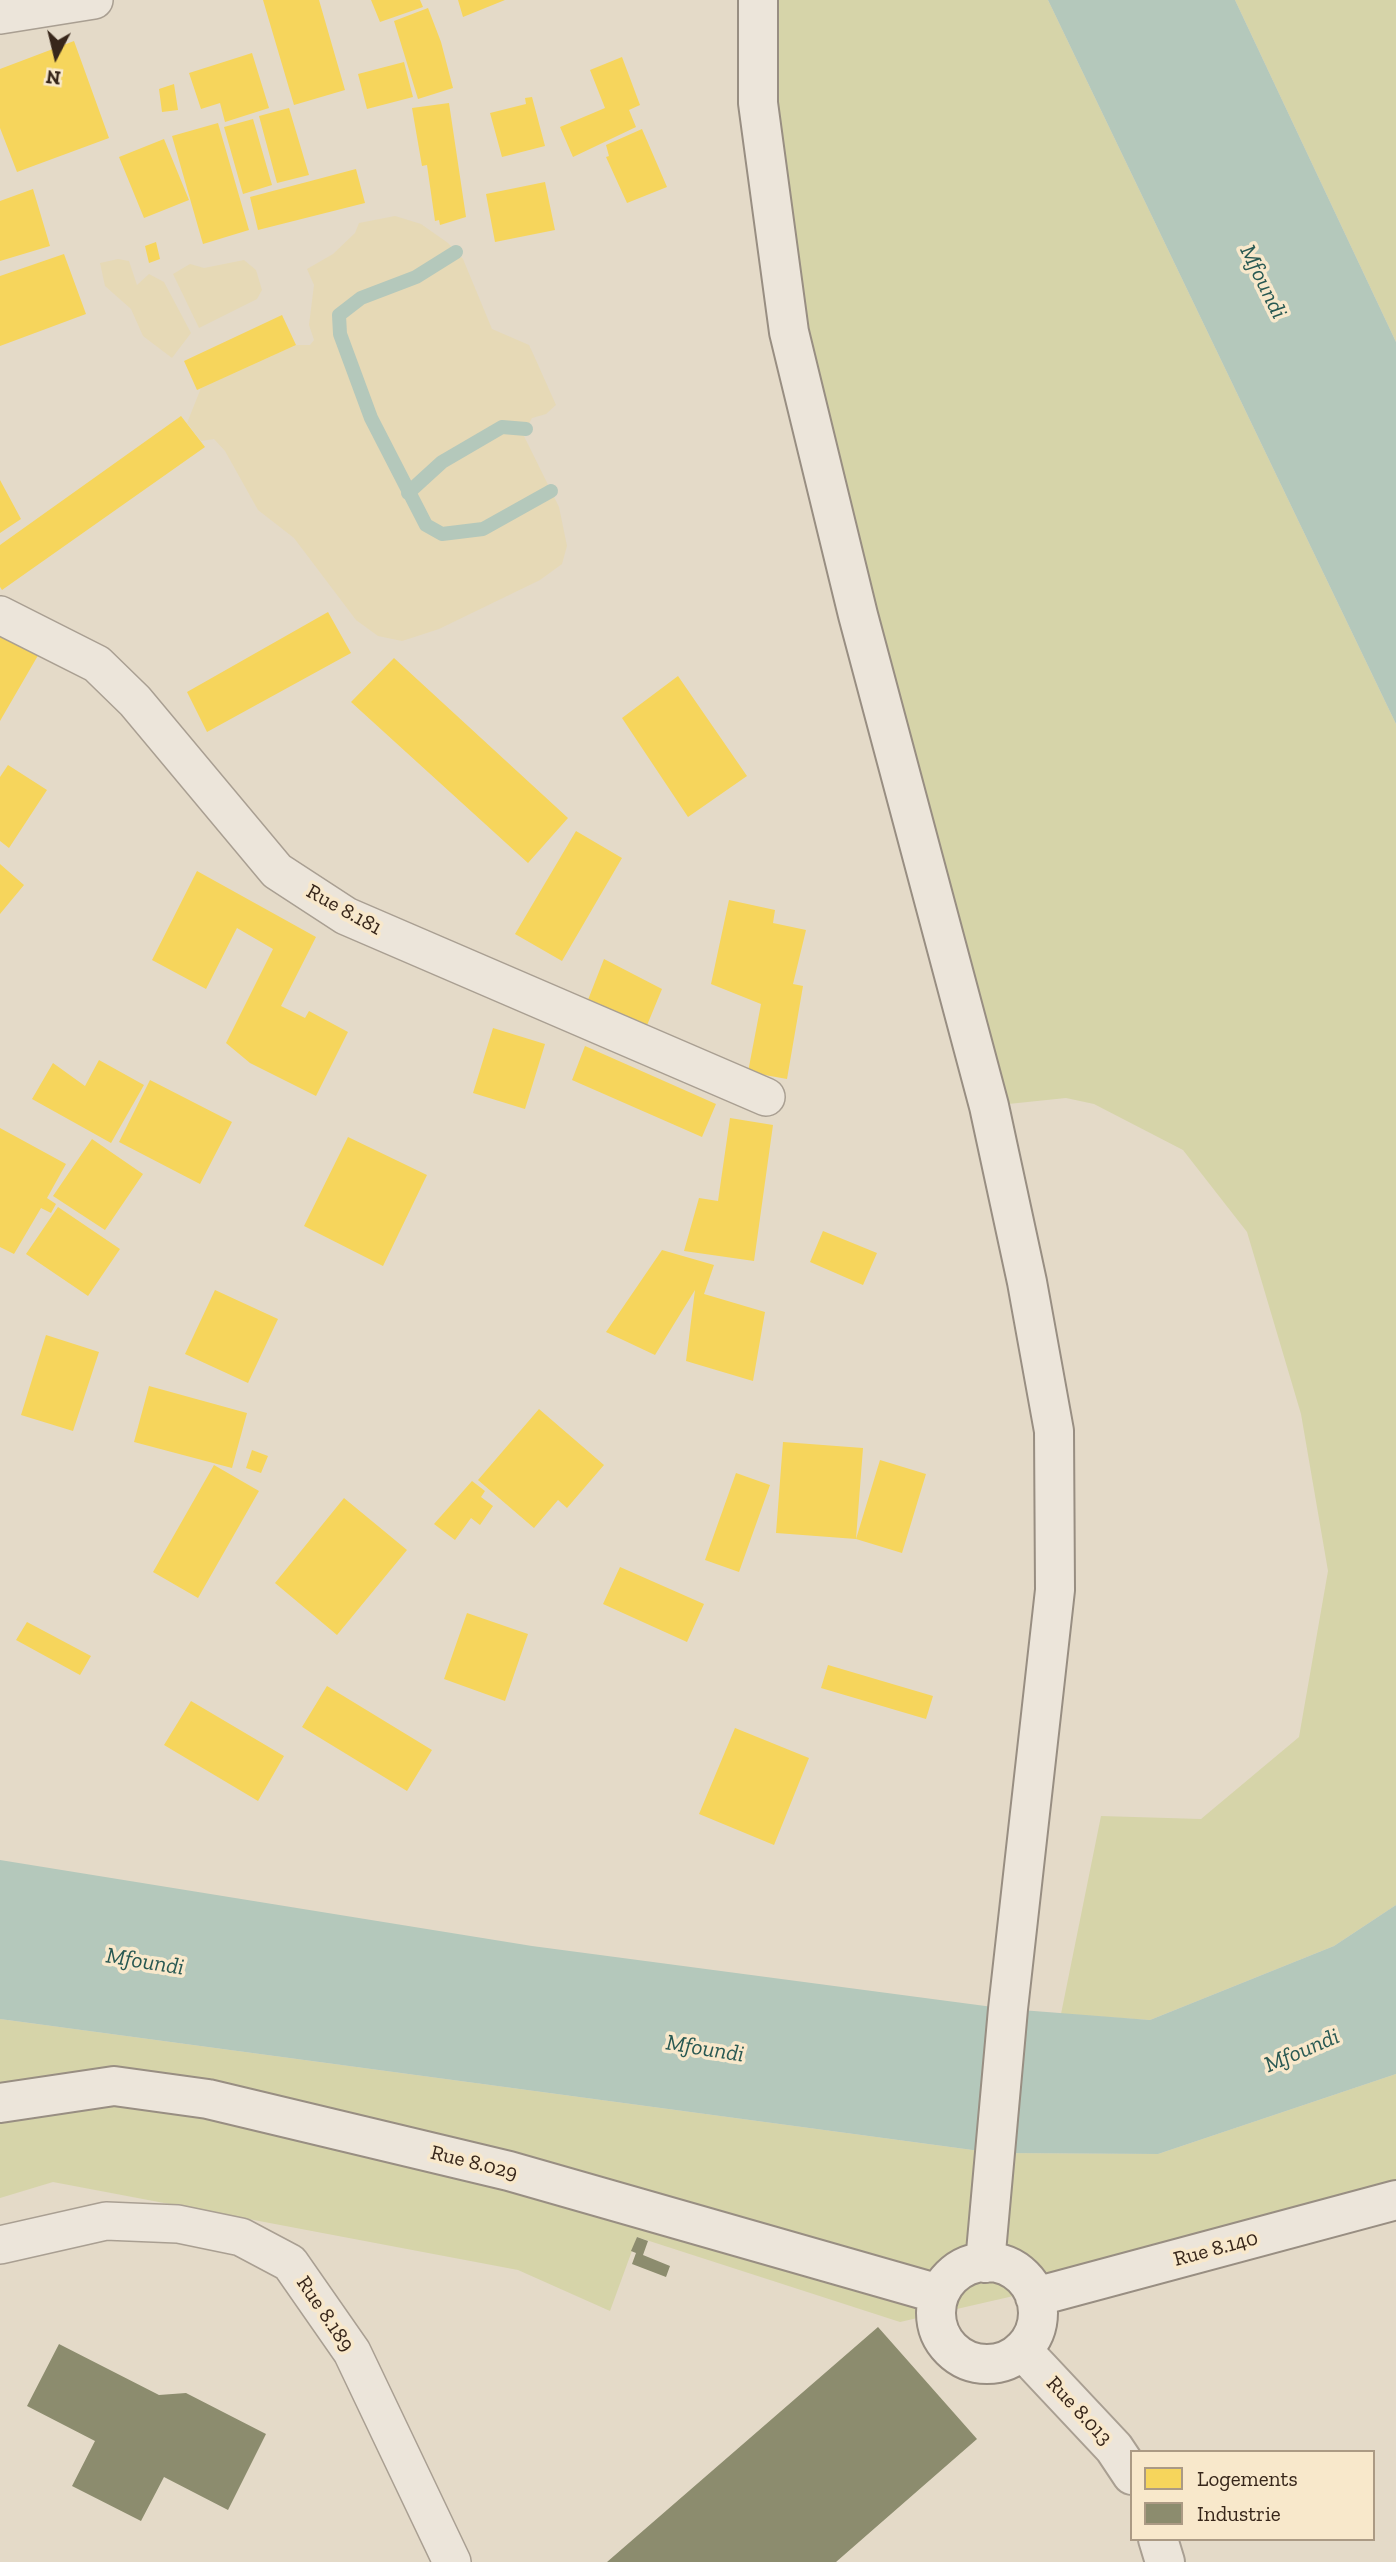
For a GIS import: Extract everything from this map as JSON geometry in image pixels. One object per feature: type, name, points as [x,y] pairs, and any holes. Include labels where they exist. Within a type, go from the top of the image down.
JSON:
[{"type":"main road","points":[[758,0],[758,103],[789,332],[858,615],[989,1107],[1027,1282],[1054,1431],[1055,1590],[1006,2034],[985,2263]]},
{"type":"main road","name":"Rue 8.029","points":[[0,2103],[114,2086],[208,2099],[509,2171],[939,2294]]},
{"type":"main road","name":"Rue 8.140","points":[[1035,2297],[1396,2200]]},
{"type":"main road","points":[[992,2262],[1015,2269],[1031,2285],[1038,2307],[1036,2330],[1022,2350],[1004,2362],[981,2364],[959,2356],[943,2340],[935,2318],[939,2294],[950,2276],[970,2264],[985,2263],[992,2262]]},
{"type":"main road","name":"Rue 8.013","points":[[1022,2350],[1114,2448],[1130,2471]]},
{"type":"main road","points":[[1159,2541],[1165,2562]]},
{"type":"street","points":[[0,15],[94,0]]},
{"type":"street","name":"Rue 8.181","points":[[0,615],[97,664],[135,701],[277,872],[346,916],[766,1097]]},
{"type":"street","name":"Rue 8.189","points":[[0,2245],[106,2221],[178,2224],[241,2237],[290,2263],[352,2352],[452,2562]]},
{"type":"shaded area","points":[[758,0],[1048,0],[1396,724],[1396,1905],[1334,1946],[1150,2020],[1061,2014],[1101,1816],[1201,1819],[1299,1737],[1328,1571],[1301,1414],[1247,1232],[1183,1150],[1094,1104],[1066,1098],[989,1106],[789,332]]},
{"type":"shaded area","points":[[1235,0],[1396,0],[1396,342]]},
{"type":"shaded area","points":[[395,216],[421,224],[448,243],[463,259],[492,329],[529,345],[556,405],[546,414],[532,418],[523,434],[559,507],[567,546],[562,564],[540,580],[439,629],[402,641],[378,636],[356,620],[294,538],[258,510],[225,451],[214,439],[201,441],[187,423],[201,388],[296,345],[310,345],[314,340],[309,325],[314,285],[307,269],[333,254],[355,233],[359,223]]},
{"type":"shaded area","points":[[118,259],[129,261],[137,285],[149,274],[164,282],[191,333],[172,358],[143,336],[131,309],[105,286],[100,263]]},
{"type":"shaded area","points":[[244,260],[256,270],[262,290],[257,299],[199,328],[173,274],[190,264],[204,268]]},
{"type":"shaded area","points":[[0,2019],[995,2153],[1158,2154],[1396,2074],[1396,2200],[1188,2256],[900,2322],[637,2237],[610,2311],[518,2270],[53,2182],[0,2198]]},
{"type":"water","name":"Mfoundi","points":[[1048,0],[1235,0],[1396,342],[1396,724]]},
{"type":"water","name":"Mfoundi","points":[[0,1860],[532,1946],[1008,2009],[1150,2020],[1334,1946],[1396,1905],[1396,2074],[1158,2154],[995,2153],[0,2019]]},
{"type":"building: Logements","points":[[263,0],[319,0],[345,90],[294,105]]},
{"type":"building: Logements","points":[[371,0],[420,0],[423,7],[380,22]]},
{"type":"building: Logements","points":[[458,0],[505,0],[463,17]]},
{"type":"building: Logements","points":[[428,8],[441,42],[453,88],[418,99],[394,21]]},
{"type":"building: Logements","points":[[74,41],[109,138],[17,172],[0,128],[0,69]]},
{"type":"building: Logements","points":[[252,53],[269,108],[225,122],[220,103],[201,109],[189,73]]},
{"type":"building: Logements","points":[[622,57],[640,105],[629,110],[636,127],[573,157],[560,127],[605,108],[590,70]]},
{"type":"building: Logements","points":[[404,62],[413,97],[367,109],[358,74]]},
{"type":"building: Logements","points":[[174,84],[178,110],[162,112],[159,89]]},
{"type":"building: Logements","points":[[532,97],[545,146],[502,157],[490,113],[526,104],[525,98]]},
{"type":"building: Logements","points":[[449,103],[466,217],[440,225],[439,220],[435,221],[427,165],[422,166],[412,108]]},
{"type":"building: Logements","points":[[289,108],[309,175],[277,183],[259,116]]},
{"type":"building: Logements","points":[[253,119],[272,185],[243,194],[224,127]]},
{"type":"building: Logements","points":[[218,123],[249,230],[203,244],[172,136]]},
{"type":"building: Logements","points":[[642,129],[667,187],[627,203],[606,157],[609,156],[606,145]]},
{"type":"building: Logements","points":[[164,139],[189,200],[144,218],[119,157]]},
{"type":"building: Logements","points":[[356,169],[365,203],[258,230],[250,197]]},
{"type":"building: Logements","points":[[545,182],[555,230],[495,242],[486,194]]},
{"type":"building: Logements","points":[[33,189],[50,246],[0,261],[0,201]]},
{"type":"building: Logements","points":[[156,242],[160,259],[149,263],[145,246]]},
{"type":"building: Logements","points":[[64,254],[86,314],[0,346],[0,276]]},
{"type":"building: Logements","points":[[282,315],[296,345],[197,390],[184,361]]},
{"type":"building: Logements","points":[[181,416],[205,447],[2,590],[0,545]]},
{"type":"building: Logements","points":[[0,480],[21,519],[0,533]]},
{"type":"building: Logements","points":[[328,612],[351,653],[207,732],[187,692]]},
{"type":"building: Logements","points":[[0,631],[40,652],[0,721]]},
{"type":"building: Logements","points":[[394,658],[568,818],[528,863],[351,702]]},
{"type":"building: Logements","points":[[678,676],[747,776],[688,817],[622,718]]},
{"type":"building: Logements","points":[[8,765],[47,790],[9,848],[0,841],[0,777]]},
{"type":"building: Logements","points":[[576,831],[622,858],[562,961],[515,934]]},
{"type":"building: Logements","points":[[0,864],[24,885],[0,914]]},
{"type":"building: Logements","points":[[197,871],[316,937],[281,1006],[305,1018],[309,1011],[348,1032],[316,1096],[250,1063],[226,1043],[273,949],[237,928],[206,989],[152,960]]},
{"type":"building: Logements","points":[[729,900],[775,910],[773,923],[806,930],[793,984],[803,986],[787,1079],[748,1072],[761,1004],[711,984]]},
{"type":"building: Logements","points":[[604,959],[662,989],[643,1035],[584,1010]]},
{"type":"building: Logements","points":[[493,1028],[545,1044],[525,1109],[473,1093]]},
{"type":"building: Logements","points":[[585,1046],[716,1104],[702,1137],[572,1080]]},
{"type":"building: Logements","points":[[99,1060],[144,1085],[111,1143],[32,1099],[53,1063],[85,1086]]},
{"type":"building: Logements","points":[[150,1080],[232,1122],[200,1184],[119,1142]]},
{"type":"building: Logements","points":[[730,1118],[773,1125],[754,1261],[684,1251],[699,1198],[718,1201]]},
{"type":"building: Logements","points":[[0,1128],[66,1164],[47,1198],[56,1204],[51,1213],[41,1208],[14,1254],[0,1247]]},
{"type":"building: Logements","points":[[348,1137],[427,1175],[383,1266],[304,1226]]},
{"type":"building: Logements","points":[[92,1139],[143,1174],[105,1230],[53,1196]]},
{"type":"building: Logements","points":[[58,1207],[120,1249],[88,1296],[26,1254]]},
{"type":"building: Logements","points":[[823,1231],[877,1253],[863,1285],[810,1262]]},
{"type":"building: Logements","points":[[662,1250],[714,1265],[704,1294],[765,1312],[753,1381],[686,1361],[695,1290],[655,1355],[606,1332]]},
{"type":"building: Logements","points":[[215,1290],[278,1319],[248,1383],[185,1354]]},
{"type":"building: Logements","points":[[46,1335],[99,1352],[73,1431],[21,1415]]},
{"type":"building: Logements","points":[[149,1386],[247,1413],[232,1468],[134,1442]]},
{"type":"building: Logements","points":[[539,1409],[604,1465],[567,1508],[558,1500],[534,1528],[478,1480]]},
{"type":"building: Logements","points":[[783,1442],[863,1448],[856,1539],[776,1533]]},
{"type":"building: Logements","points":[[252,1450],[268,1456],[261,1473],[246,1468]]},
{"type":"building: Logements","points":[[880,1460],[926,1474],[902,1553],[856,1539]]},
{"type":"building: Logements","points":[[214,1465],[259,1491],[198,1598],[153,1572]]},
{"type":"building: Logements","points":[[736,1473],[770,1485],[739,1572],[705,1560]]},
{"type":"building: Logements","points":[[472,1481],[485,1491],[481,1497],[493,1506],[480,1525],[471,1518],[455,1540],[434,1524]]},
{"type":"building: Logements","points":[[344,1498],[407,1550],[337,1635],[275,1583]]},
{"type":"building: Logements","points":[[620,1567],[704,1604],[687,1642],[603,1604]]},
{"type":"building: Logements","points":[[467,1613],[528,1634],[505,1701],[444,1679]]},
{"type":"building: Logements","points":[[27,1622],[91,1656],[80,1675],[16,1640]]},
{"type":"building: Logements","points":[[828,1665],[933,1696],[926,1719],[821,1688]]},
{"type":"building: Logements","points":[[327,1686],[432,1750],[407,1791],[302,1727]]},
{"type":"building: Logements","points":[[191,1701],[284,1756],[258,1801],[164,1745]]},
{"type":"building: Logements","points":[[735,1728],[809,1758],[774,1845],[699,1814]]},
{"type":"building: Industrie","points":[[637,2237],[648,2241],[643,2255],[670,2266],[666,2277],[632,2264],[636,2253],[631,2251]]},
{"type":"building: Industrie","points":[[878,2327],[977,2439],[836,2562],[607,2562]]},
{"type":"building: Industrie","points":[[59,2344],[159,2395],[186,2393],[266,2434],[228,2510],[164,2477],[141,2521],[72,2486],[95,2441],[27,2406]]},
{"type":"waterway","points":[[456,252],[416,277],[361,298],[339,315],[340,334],[371,418],[426,525],[442,534],[483,529],[551,491]]},
{"type":"waterway","points":[[408,493],[442,462],[502,427],[526,429]]}]
